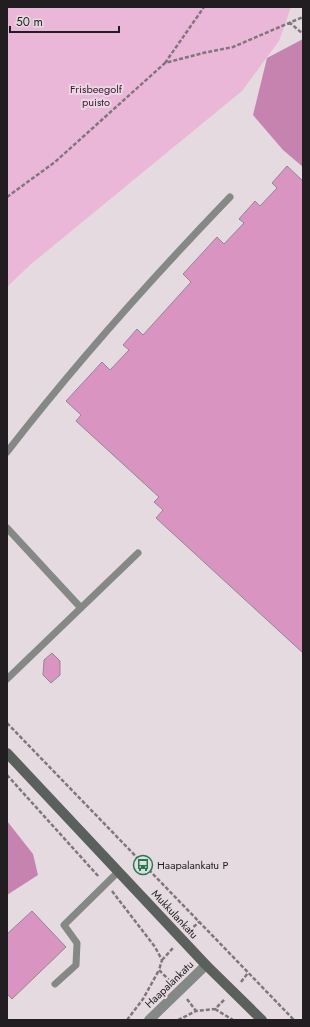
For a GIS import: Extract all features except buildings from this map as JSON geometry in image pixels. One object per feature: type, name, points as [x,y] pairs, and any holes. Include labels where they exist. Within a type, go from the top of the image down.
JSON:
[{"type":"street","name":"Mukkulankatu","points":[[7,753],[206,965],[262,1020]]},
{"type":"street","name":"Haapalankatu","points":[[149,1020],[206,965]]},
{"type":"lane","points":[[7,452],[54,390],[193,235],[230,197]]},
{"type":"lane","points":[[7,528],[81,608]]},
{"type":"lane","points":[[7,679],[138,553]]},
{"type":"lane","points":[[55,984],[76,965],[77,943],[64,925],[119,871]]},
{"type":"path","points":[[7,197],[60,157],[165,64],[204,7]]},
{"type":"path","points":[[165,64],[203,53],[233,47],[303,17]]},
{"type":"path","points":[[289,22],[303,34]]},
{"type":"path","points":[[7,723],[294,1020]]},
{"type":"path","points":[[127,1020],[143,999],[159,970]]},
{"type":"path","points":[[216,1009],[248,973]]},
{"type":"path","points":[[178,1020],[196,1011],[216,1009],[233,1020]]},
{"type":"green space","name":"Frisbeegolf puisto","points":[[7,7],[291,7],[279,41],[242,91],[30,265],[7,287]]},
{"type":"shaded area","points":[[303,39],[303,167],[283,150],[253,115],[267,58]]},
{"type":"shaded area","points":[[7,821],[33,854],[38,875],[7,895]]},
{"type":"place","name":"Haapalankatu P","points":[[143,865]]}]
